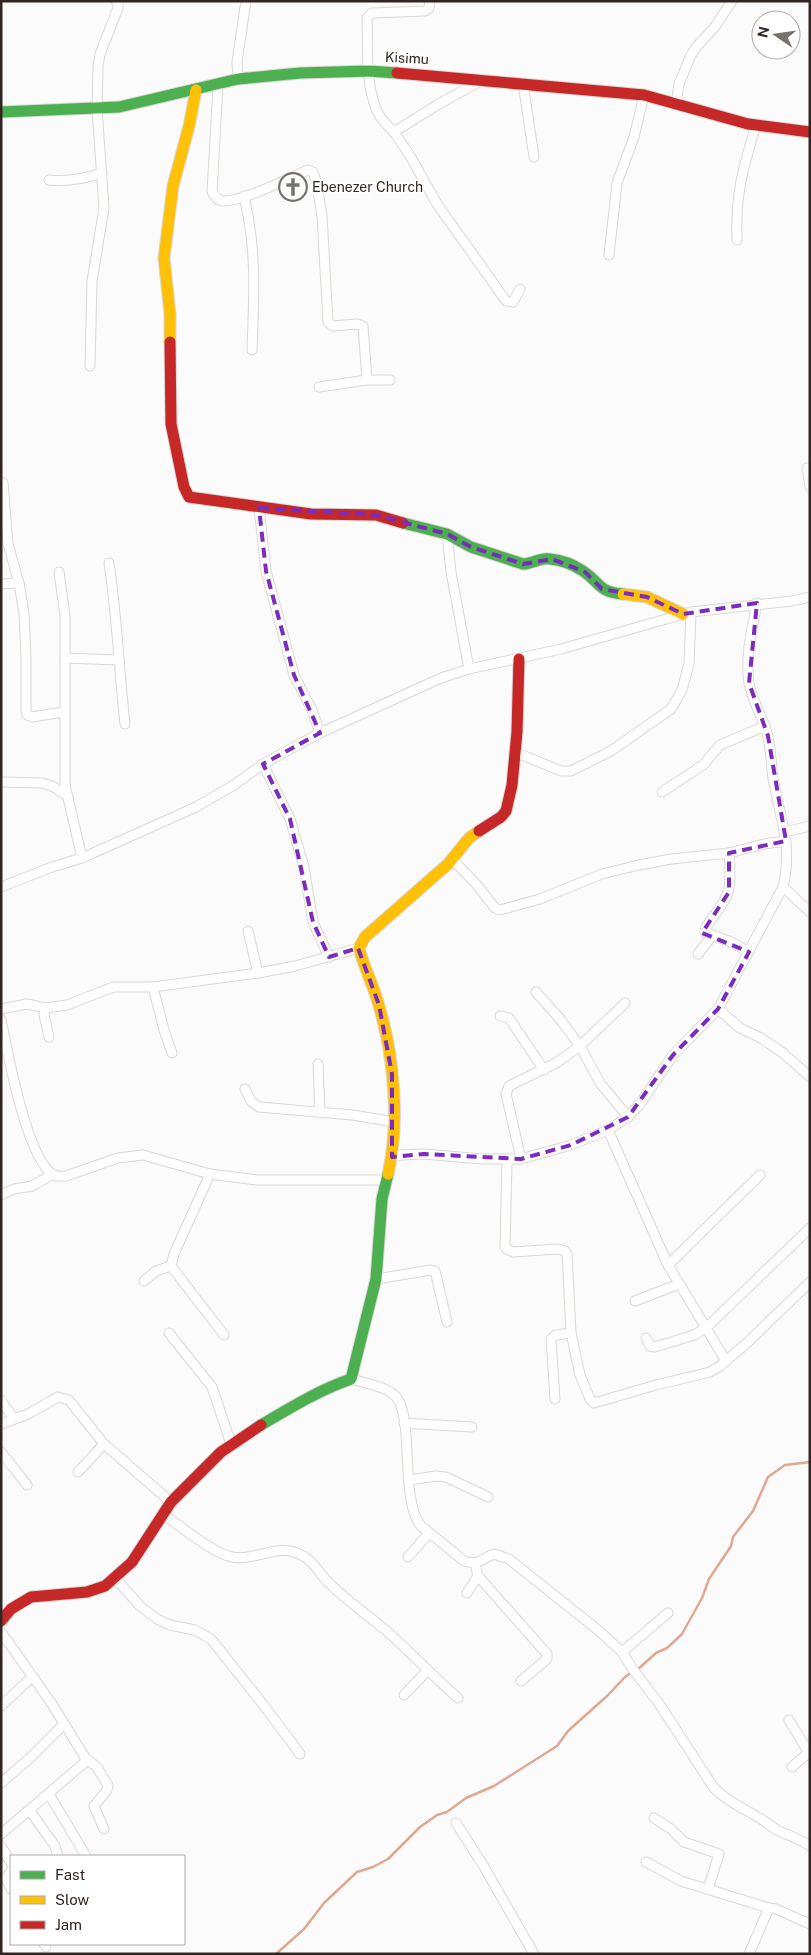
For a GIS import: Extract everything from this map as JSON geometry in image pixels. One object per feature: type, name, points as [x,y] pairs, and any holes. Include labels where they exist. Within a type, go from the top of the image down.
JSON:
[{"type":"street","points":[[90,366],[92,281],[103,219],[97,109],[100,54],[118,8],[116,1]]},
{"type":"street","points":[[238,79],[237,62],[240,31],[246,1]]},
{"type":"street","points":[[430,1],[430,8],[425,11],[372,12],[368,15],[369,71],[372,94],[377,111],[409,154],[437,204],[506,300],[513,302],[520,289]]},
{"type":"street","points":[[676,104],[679,84],[697,46],[714,28],[732,1]]},
{"type":"street","name":"Kisimu","points":[[1,112],[119,107],[238,79],[300,73],[369,71],[484,79],[644,95],[703,113],[756,125],[810,132]]},
{"type":"street","points":[[394,132],[484,79]]},
{"type":"street","points":[[523,83],[534,157]]},
{"type":"street","points":[[218,85],[212,192],[216,198],[222,201],[244,196],[308,170],[313,172],[317,184],[322,216],[328,322],[333,326],[357,324],[362,326],[367,380]]},
{"type":"street","points":[[196,90],[189,126],[173,186],[165,240],[164,271],[170,314],[169,372],[171,424],[184,487],[189,496],[259,508],[311,514],[376,515],[418,528],[448,534],[471,547],[523,564],[531,564],[548,558],[575,566],[585,572],[602,589],[611,593],[647,597],[687,613]]},
{"type":"street","points":[[609,255],[617,183],[634,137],[644,95]]},
{"type":"street","points":[[737,240],[736,215],[738,193],[756,125]]},
{"type":"street","points":[[49,180],[72,181],[102,174]]},
{"type":"street","points":[[244,196],[254,250],[252,350]]},
{"type":"street","points":[[318,387],[367,380],[390,380]]},
{"type":"street","points":[[807,468],[810,487]]},
{"type":"street","points":[[3,483],[5,544],[19,583],[24,613],[27,715],[32,717],[64,712]]},
{"type":"street","points":[[259,508],[266,571],[294,675],[312,710],[320,733]]},
{"type":"street","points":[[448,534],[451,572],[469,669]]},
{"type":"street","points":[[109,563],[116,605],[118,660],[125,724]]},
{"type":"street","points":[[59,572],[65,616],[65,785],[82,858]]},
{"type":"street","points":[[1,584],[19,583]]},
{"type":"street","points":[[1,888],[52,867],[82,858],[196,807],[263,764],[320,733],[441,678],[469,669],[561,649],[687,613],[810,597]]},
{"type":"street","points":[[392,1158],[401,1155],[424,1154],[507,1160],[521,1159],[571,1145],[608,1130],[628,1117],[640,1104],[673,1055],[718,1009],[783,887],[786,871],[786,836],[773,778],[769,743],[765,726],[749,683],[750,640],[757,603]]},
{"type":"street","points":[[515,752],[561,771],[571,771],[611,751],[671,709],[682,690],[690,664],[687,613]]},
{"type":"street","points":[[65,658],[118,660]]},
{"type":"street","points":[[1,1009],[26,1004],[46,1008],[67,1005],[113,987],[153,987],[258,973],[295,966],[359,948],[366,937],[452,859],[470,838],[487,824],[501,817],[506,811],[515,752],[518,658]]},
{"type":"street","points":[[662,792],[703,765],[720,745],[765,726]]},
{"type":"street","points":[[263,764],[290,819],[298,844],[313,922],[329,957]]},
{"type":"street","points":[[1,782],[42,783],[54,787],[68,797]]},
{"type":"street","points":[[452,859],[477,885],[495,908],[500,910],[540,899],[602,874],[671,859],[730,853],[764,844],[810,826]]},
{"type":"street","points":[[730,853],[732,883],[726,901],[705,930],[706,934],[731,942],[749,952]]},
{"type":"street","points":[[783,887],[810,912]]},
{"type":"street","points":[[248,931],[258,973]]},
{"type":"street","points":[[698,954],[712,936]]},
{"type":"street","points":[[351,1379],[376,1278],[380,1215],[385,1180],[392,1158],[394,1122],[394,1089],[384,1028],[378,1005],[362,966],[359,948]]},
{"type":"street","points":[[153,987],[172,1053]]},
{"type":"street","points":[[536,992],[560,1019],[580,1046],[600,1083],[628,1117]]},
{"type":"street","points":[[521,1159],[507,1099],[507,1090],[512,1084],[544,1070],[580,1046],[625,1004]]},
{"type":"street","points":[[46,1008],[44,1015],[49,1037]]},
{"type":"street","points":[[718,1009],[740,1028],[761,1038],[783,1053],[810,1078]]},
{"type":"street","points":[[500,1016],[509,1018],[544,1070]]},
{"type":"street","points":[[1,1019],[17,1092],[30,1138],[42,1161],[58,1177],[118,1158],[136,1155],[156,1158],[210,1174],[257,1180],[385,1180]]},
{"type":"street","points":[[318,1064],[320,1113]]},
{"type":"street","points":[[245,1089],[251,1101],[259,1107],[353,1115],[394,1122]]},
{"type":"street","points":[[608,1130],[668,1265],[726,1361]]},
{"type":"street","points":[[507,1160],[505,1247],[513,1252],[558,1249],[565,1251],[568,1258],[571,1333],[580,1375],[590,1399],[594,1403],[656,1385],[702,1375],[720,1366],[810,1282]]},
{"type":"street","points":[[1,1195],[14,1189],[32,1186],[53,1174]]},
{"type":"street","points":[[171,1266],[174,1254],[210,1174]]},
{"type":"street","points":[[668,1265],[760,1175]]},
{"type":"street","points":[[646,1338],[650,1346],[655,1347],[694,1335],[706,1328],[810,1228]]},
{"type":"street","points":[[144,1281],[156,1271],[171,1266]]},
{"type":"street","points":[[171,1266],[224,1335]]},
{"type":"street","points":[[376,1278],[435,1271],[447,1322]]},
{"type":"street","points":[[635,1301],[679,1284]]},
{"type":"street","points":[[169,1332],[212,1387],[231,1444]]},
{"type":"street","points":[[555,1399],[551,1340],[556,1335],[571,1333]]},
{"type":"street","points":[[1,1621],[11,1609],[31,1597],[88,1592],[105,1586],[132,1562],[171,1502],[231,1444],[289,1408],[351,1379],[392,1393],[400,1404],[404,1423],[412,1512],[416,1520],[429,1534],[463,1560],[475,1564],[494,1554],[509,1559],[598,1630],[622,1652],[660,1705],[714,1788],[740,1808],[778,1830],[797,1837],[810,1846]]},
{"type":"street","points":[[1,1424],[53,1399],[64,1398],[68,1400],[104,1444],[171,1502]]},
{"type":"street","points":[[1,1400],[14,1419]]},
{"type":"street","points":[[404,1423],[472,1427]]},
{"type":"street","points":[[78,1472],[104,1444]]},
{"type":"street","points":[[1,1452],[27,1485]]},
{"type":"street","points":[[409,1480],[446,1477],[488,1497]]},
{"type":"street","points":[[164,1515],[219,1553],[231,1557],[244,1558],[271,1550],[283,1550],[305,1557],[327,1582],[389,1634],[458,1698]]},
{"type":"street","points":[[408,1557],[429,1534]]},
{"type":"street","points":[[475,1564],[478,1576],[547,1654],[547,1659],[521,1681]]},
{"type":"street","points":[[467,1592],[478,1576]]},
{"type":"street","points":[[115,1578],[140,1606],[157,1619],[170,1625],[195,1630],[211,1640],[262,1702],[300,1754]]},
{"type":"street","points":[[622,1652],[668,1612]]},
{"type":"street","points":[[1,1632],[52,1704],[86,1759],[96,1766],[108,1786],[94,1808],[104,1829]]},
{"type":"street","points":[[404,1695],[427,1671]]},
{"type":"street","points":[[1,1706],[32,1677]]},
{"type":"street","points":[[789,1720],[809,1754],[792,1767]]},
{"type":"street","points":[[1,1784],[64,1724]]},
{"type":"street","points":[[1,1834],[30,1811],[83,1764],[86,1759]]},
{"type":"street","points":[[49,1794],[85,1855]]},
{"type":"street","points":[[30,1811],[55,1846],[58,1855]]},
{"type":"street","points":[[654,1818],[671,1829],[684,1842],[719,1854],[708,1889]]},
{"type":"street","points":[[456,1823],[534,1954]]},
{"type":"street","points":[[1,1846],[10,1861]]},
{"type":"street","points":[[646,1862],[681,1881],[776,1909],[810,1924]]},
{"type":"street","points":[[10,1872],[6,1878],[10,1887]]},
{"type":"street","points":[[749,1954],[769,1908]]},
{"type":"highlighted area","points":[[259,508],[376,515],[447,534],[471,547],[523,564],[552,559],[585,572],[602,589],[647,597],[683,614],[757,603],[749,683],[768,736],[786,841],[729,853],[729,892],[702,933],[749,952],[718,1009],[673,1055],[628,1117],[571,1145],[521,1159],[424,1154],[392,1157],[392,1074],[379,1005],[358,948],[329,957],[313,922],[290,819],[263,764],[320,733],[294,675],[266,571]]},
{"type":"waterway","points":[[637,1670],[656,1653],[667,1648],[682,1634],[702,1598],[709,1579],[731,1546],[733,1537],[753,1511],[768,1477],[785,1465],[810,1462]]},
{"type":"waterway","points":[[276,1954],[304,1929],[324,1903],[357,1872],[373,1867],[388,1859],[420,1827],[437,1815],[447,1812],[466,1798],[494,1786],[557,1746],[568,1731],[632,1672]]},
{"type":"traffic: fast","points":[[1,112],[119,107],[238,79],[300,73],[369,71],[397,73]]},
{"type":"traffic: fast","points":[[403,523],[447,534],[471,547],[523,564],[546,559],[563,562],[583,571],[604,589],[623,594]]},
{"type":"traffic: fast","points":[[261,1425],[316,1394],[351,1379],[376,1279],[382,1199],[388,1174]]},
{"type":"traffic: slow","points":[[170,342],[170,314],[164,258],[173,186],[189,126],[196,90]]},
{"type":"traffic: slow","points":[[623,594],[647,597],[683,614]]},
{"type":"traffic: slow","points":[[388,1174],[394,1133],[392,1068],[379,1006],[359,948],[365,937],[448,864],[469,838],[479,831]]},
{"type":"traffic: jam","points":[[397,73],[644,95],[748,124],[810,132]]},
{"type":"traffic: jam","points":[[170,342],[171,424],[184,487],[189,497],[311,514],[376,515],[403,523]]},
{"type":"traffic: jam","points":[[479,831],[501,817],[506,811],[512,785],[517,732],[519,659]]},
{"type":"traffic: jam","points":[[1,1621],[11,1609],[31,1597],[87,1592],[105,1586],[132,1562],[171,1502],[221,1452],[261,1425]]},
{"type":"place","name":"Ebenezer Church","points":[[293,187]]}]
